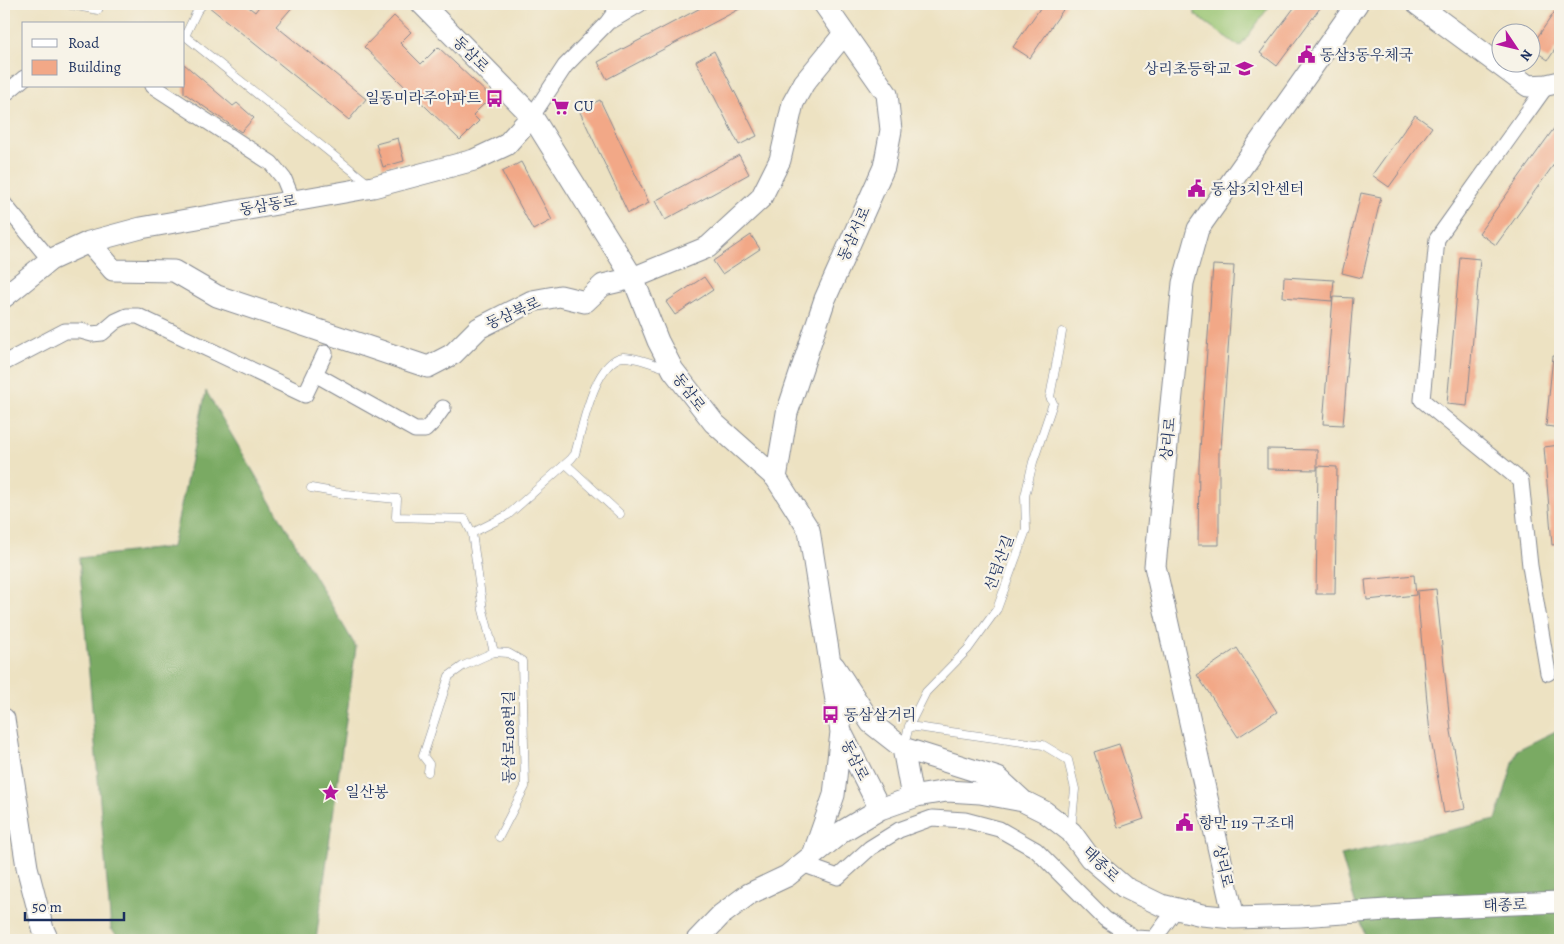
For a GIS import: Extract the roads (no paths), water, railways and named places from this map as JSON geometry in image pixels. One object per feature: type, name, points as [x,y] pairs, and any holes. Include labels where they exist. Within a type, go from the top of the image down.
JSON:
[{"type":"street","name":"동삼로","points":[[422,4],[532,116],[633,278],[658,341],[673,370],[714,424],[776,478],[808,530],[841,732],[880,810]]},
{"type":"street","points":[[532,116],[565,66],[607,23],[621,4]]},
{"type":"street","points":[[607,23],[640,4]]},
{"type":"street","name":"동삼서로","points":[[776,478],[787,413],[825,299],[884,167],[891,130],[887,94],[824,4]]},
{"type":"street","name":"상리로","points":[[1234,918],[1155,566],[1183,283],[1198,229],[1357,4]]},
{"type":"street","points":[[1417,4],[1528,86],[1554,84]]},
{"type":"street","name":"동삼북로","points":[[89,242],[114,270],[174,271],[217,296],[428,367],[453,354],[479,328],[532,301],[560,296],[584,302],[603,285],[633,278],[708,247],[761,198],[780,160],[793,103],[804,82],[844,34]]},
{"type":"street","points":[[4,95],[22,80]]},
{"type":"street","points":[[1548,673],[1530,566],[1521,481],[1422,400],[1437,239],[1554,84]]},
{"type":"street","points":[[155,88],[271,163],[284,180],[293,201]]},
{"type":"street","name":"동삼동로","points":[[4,297],[50,260],[89,242],[141,228],[373,187],[474,160],[506,145],[532,116]]},
{"type":"street","points":[[4,204],[50,260]]},
{"type":"street","points":[[4,363],[65,330],[92,334],[102,333],[116,321],[127,316],[138,316],[305,394],[325,352]]},
{"type":"street","points":[[315,374],[414,430],[425,430],[443,408]]},
{"type":"street","points":[[829,658],[871,723],[903,748],[998,778],[1023,801]]},
{"type":"street","points":[[4,719],[27,867],[43,929],[48,940]]},
{"type":"street","points":[[841,732],[834,795],[808,860],[838,877],[870,848],[899,830],[932,818],[965,820],[999,829],[1036,850],[1105,919],[1135,938],[1154,939],[1176,909]]},
{"type":"street","points":[[903,748],[912,797]]},
{"type":"street","name":"태종로","points":[[697,940],[721,914],[749,894],[787,876],[843,831],[880,810],[912,797],[947,791],[980,793],[1023,801],[1045,812],[1071,832],[1090,858],[1124,887],[1161,905],[1202,915],[1234,918],[1560,902]]},
{"type":"lane","points":[[66,4],[99,7]]},
{"type":"lane","points":[[202,4],[185,36],[373,187]]},
{"type":"lane","name":"선덤산길","points":[[903,748],[908,726],[926,692],[968,649],[996,609],[1009,579],[1026,530],[1025,496],[1033,462],[1053,404],[1050,396],[1062,332]]},
{"type":"lane","points":[[472,533],[508,515],[575,454],[596,383],[608,365],[622,357],[629,357],[673,370]]},
{"type":"lane","points":[[566,464],[620,514]]},
{"type":"lane","points":[[311,488],[345,494],[397,499],[396,517],[465,519],[472,533],[483,610],[494,652],[463,666],[449,676],[423,756],[429,764],[428,772]]},
{"type":"lane","name":"동삼로108번길","points":[[494,652],[508,653],[522,661],[525,786],[499,837]]},
{"type":"lane","points":[[908,726],[1043,745],[1068,760],[1075,789],[1071,832]]},
{"type":"place","name":"동삼3동우체국","points":[[1306,55]]},
{"type":"place","name":"상리초등학교","points":[[1245,69]]},
{"type":"place","name":"일동미라주아파트","points":[[495,98]]},
{"type":"place","name":"CU","points":[[560,106]]},
{"type":"place","name":"동삼3치안센터","points":[[1197,189]]},
{"type":"place","name":"동삼삼거리","points":[[830,715]]},
{"type":"place","name":"일산봉","points":[[331,792]]},
{"type":"place","name":"항만 119 구조대","points":[[1185,823]]}]
